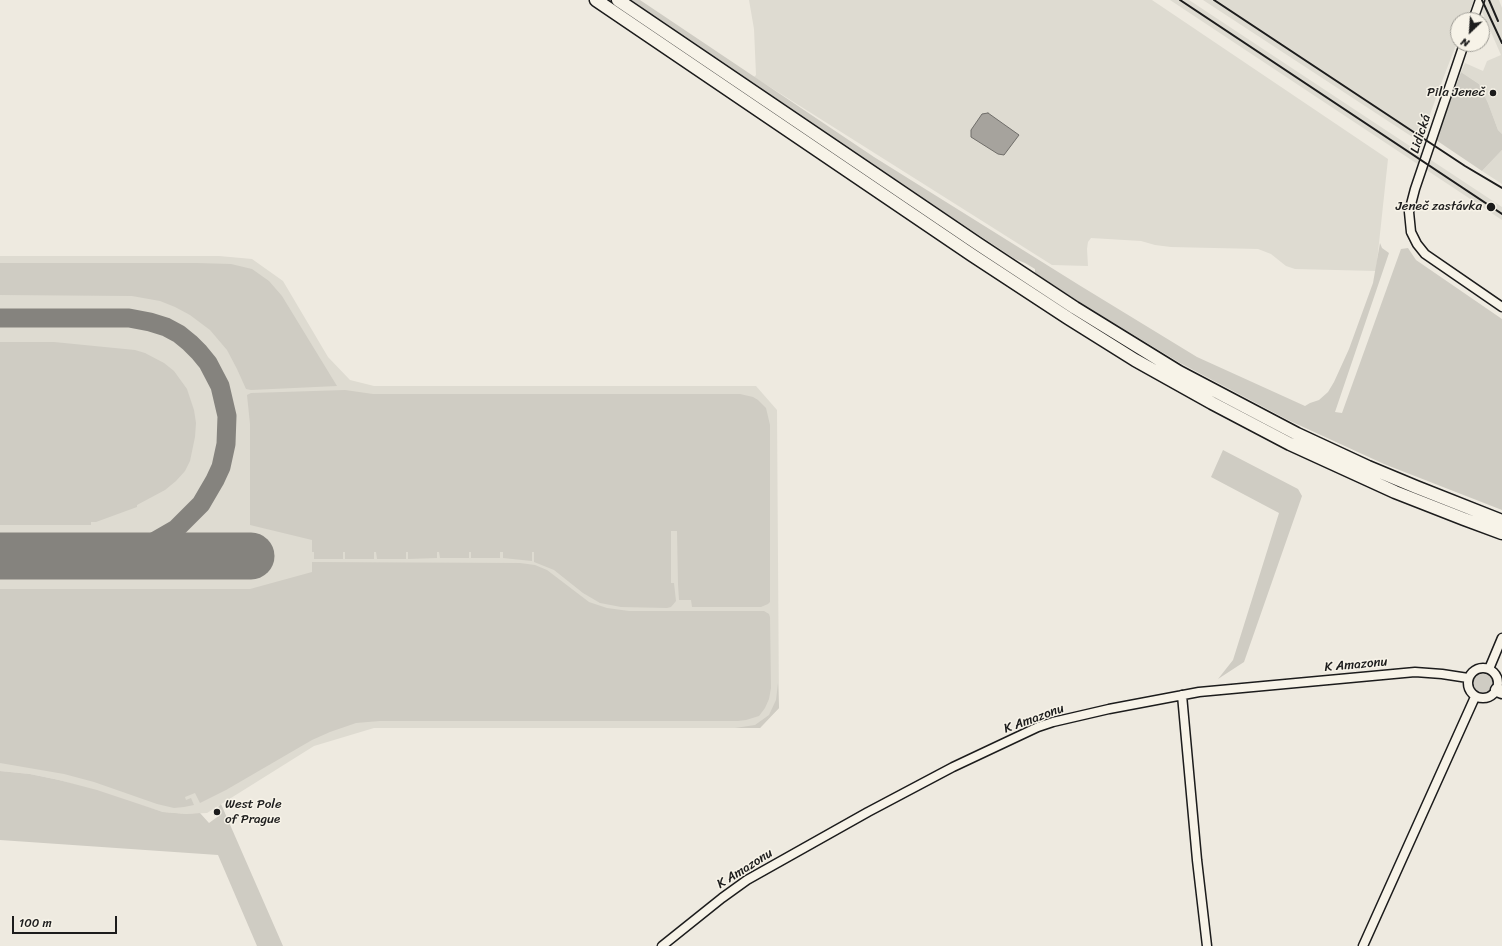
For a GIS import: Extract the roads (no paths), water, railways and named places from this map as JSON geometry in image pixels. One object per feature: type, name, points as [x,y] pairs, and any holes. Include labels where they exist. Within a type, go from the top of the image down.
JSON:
[{"type":"highway","points":[[596,0],[972,255],[1135,360],[1290,444],[1395,492],[1502,532]]},
{"type":"highway","points":[[618,0],[978,244],[1075,308],[1173,368],[1297,434],[1416,487],[1502,521]]},
{"type":"street","points":[[1475,12],[1480,0]]},
{"type":"street","name":"Lidická","points":[[1461,52],[1415,189],[1409,212],[1411,232],[1417,244],[1425,254],[1502,307]]},
{"type":"street","points":[[1489,669],[1502,638]]},
{"type":"street","points":[[1479,668],[1489,669],[1496,676],[1499,691],[1490,697],[1480,699],[1469,691],[1468,678],[1470,674],[1479,668]]},
{"type":"street","name":"K Amazonu","points":[[662,946],[747,880],[911,788],[1053,722],[1182,695],[1415,672],[1468,678]]},
{"type":"street","points":[[1182,695],[1207,946]]},
{"type":"street","points":[[1364,946],[1476,697]]},
{"type":"railway","points":[[1180,0],[1502,214]]},
{"type":"railway","points":[[1214,0],[1465,166],[1502,188]]},
{"type":"railway","points":[[1482,0],[1502,43]]},
{"type":"railway","points":[[1489,0],[1498,21]]},
{"type":"place","name":"Pila Jeneč","points":[[1493,93]]},
{"type":"place","name":"Jeneč zastávka","points":[[1491,207]]},
{"type":"place","name":"West Pole of Prague","points":[[217,812]]}]
